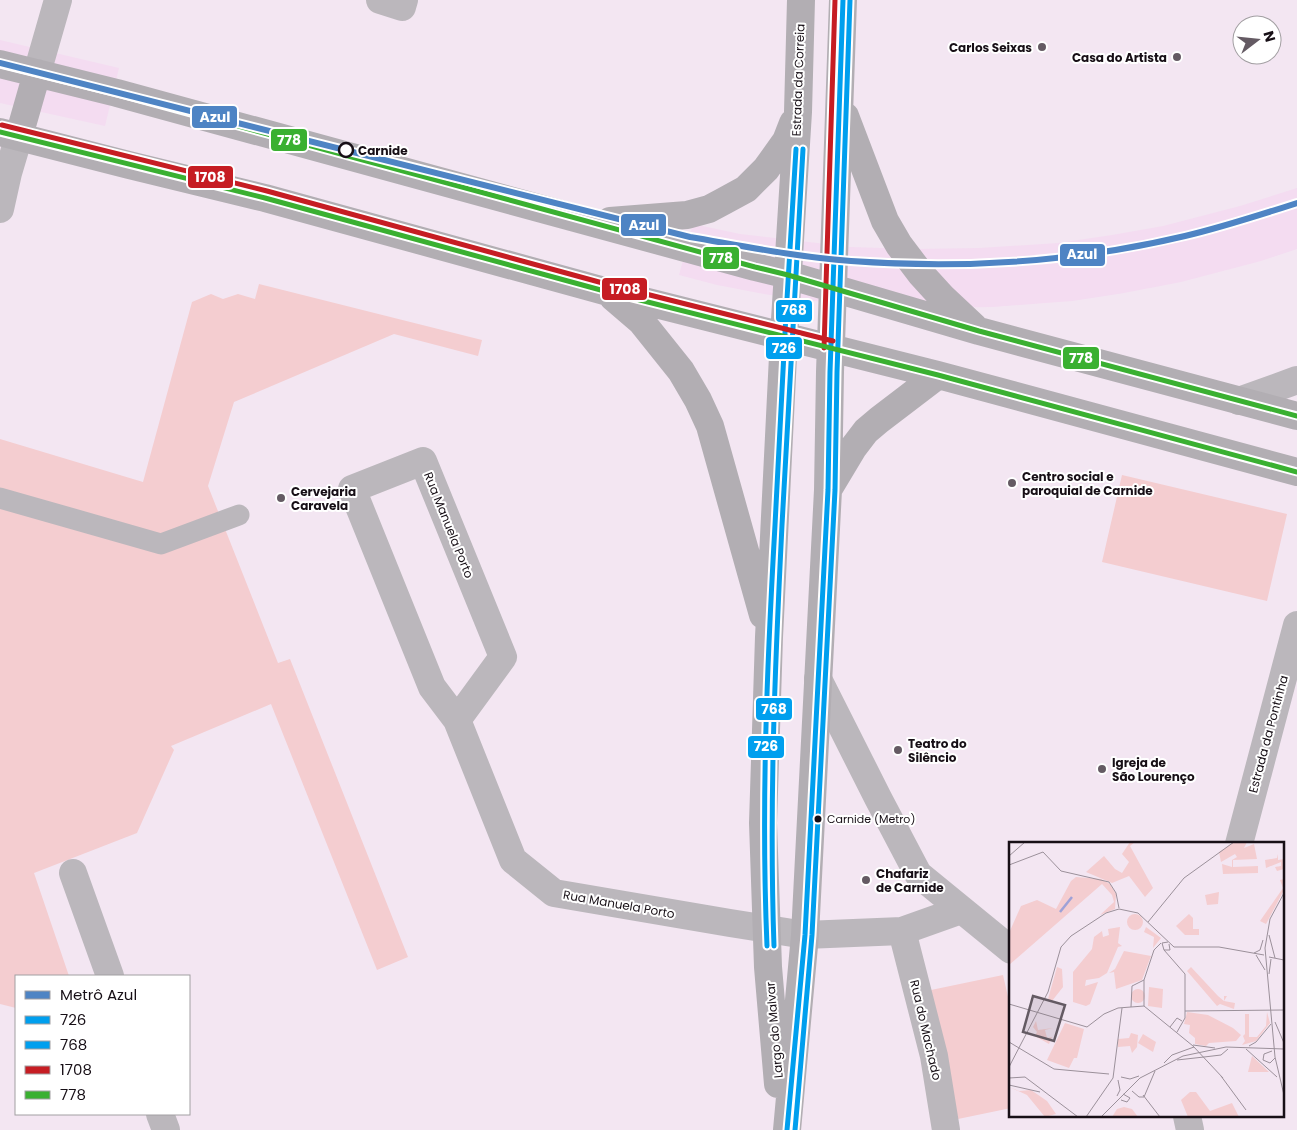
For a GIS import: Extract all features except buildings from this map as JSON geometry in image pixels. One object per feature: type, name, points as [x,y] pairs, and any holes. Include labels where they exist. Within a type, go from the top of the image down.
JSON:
[{"type":"main road","name":"Estrada da Correia","points":[[766,929],[763,823],[769,637],[784,336],[798,112],[800,0]]},
{"type":"main road","points":[[805,935],[828,490],[843,0]]},
{"type":"main road","points":[[0,64],[126,95],[788,275],[979,331],[1297,416]]},
{"type":"main road","points":[[37,73],[10,134],[264,198],[608,292],[938,375],[1297,472]]},
{"type":"main road","points":[[840,103],[885,221],[899,245],[921,274],[942,297],[979,331]]},
{"type":"main road","points":[[593,223],[687,214],[709,209],[724,201],[746,188],[766,169],[786,141],[798,112]]},
{"type":"main road","points":[[608,292],[641,321],[681,371],[698,400],[710,426],[769,637]]},
{"type":"main road","points":[[828,490],[853,448],[866,431],[938,375]]},
{"type":"main road","name":"Largo do Malvar","points":[[766,929],[782,1130]]},
{"type":"main road","name":"Largo do Malvar","points":[[787,1130],[805,935]]},
{"type":"street","points":[[37,73],[58,0]]},
{"type":"street","points":[[380,0],[402,7],[404,0]]},
{"type":"street","points":[[0,209],[8,173],[10,134]]},
{"type":"street","points":[[1239,401],[1297,380]]},
{"type":"street","name":"Rua Manuela Porto","points":[[457,720],[502,657],[423,460],[352,488],[432,687],[457,720],[512,860],[554,893],[766,929]]},
{"type":"street","points":[[0,498],[161,544],[239,515]]},
{"type":"street","name":"Estrada da Pontinha","points":[[1240,842],[1297,625]]},
{"type":"street","points":[[818,680],[918,874],[1009,948]]},
{"type":"street","points":[[73,873],[110,975]]},
{"type":"street","points":[[766,929],[805,935],[902,931],[961,910]]},
{"type":"street","name":"Rua do Machado","points":[[902,931],[934,1056],[946,1130]]},
{"type":"street","points":[[160,1115],[166,1130]]},
{"type":"shaded area","points":[[0,40],[119,68],[105,126],[0,103]]},
{"type":"shaded area","points":[[1297,188],[1297,249],[1261,261],[1181,282],[1072,301],[993,307],[925,308],[851,305],[764,294],[679,275],[693,224],[740,234],[851,247],[913,249],[979,248],[1058,243],[1163,226],[1240,206]]},
{"type":"shaded area","points":[[259,284],[482,340],[478,356],[394,334],[234,402],[208,486],[278,663],[290,659],[408,957],[377,970],[271,704],[171,746],[174,750],[137,833],[34,873],[69,975],[15,975],[15,1008],[0,1004],[0,439],[143,482],[192,302],[211,294],[223,299],[238,294],[255,299]]},
{"type":"shaded area","points":[[1122,475],[1287,514],[1267,601],[1102,562]]},
{"type":"shaded area","points":[[1003,975],[1009,1001],[1009,1108],[958,1119],[931,990]]},
{"type":"metro line","name":"Azul","points":[[0,63],[690,237],[811,257],[851,261],[935,264],[1019,261],[1061,257],[1144,245],[1185,236],[1297,203]]},
{"type":"transit line","name":"1708","points":[[824,348],[835,0]]},
{"type":"transit line","name":"726","points":[[787,1130],[805,935],[828,490],[830,372],[843,0]]},
{"type":"transit line","name":"768","points":[[795,1130],[812,935],[835,490],[837,372],[850,0]]},
{"type":"transit line","name":"778","points":[[0,64],[117,93],[788,275],[979,331],[1297,416]]},
{"type":"transit line","name":"1708","points":[[2,125],[267,191],[610,285],[833,341]]},
{"type":"transit line","name":"778","points":[[0,132],[265,198],[608,292],[938,375],[1297,472]]},
{"type":"transit line","name":"726","points":[[767,946],[765,893],[767,683],[796,149]]},
{"type":"transit line","name":"768","points":[[774,946],[772,788],[775,683],[803,149]]},
{"type":"place","name":"Carlos Seixas","points":[[1042,47]]},
{"type":"place","name":"Casa do Artista","points":[[1177,57]]},
{"type":"place","name":"Carnide","points":[[346,150]]},
{"type":"place","name":"Centro social e paroquial de Carnide","points":[[1012,483]]},
{"type":"place","name":"Cervejaria Caravela","points":[[281,498]]},
{"type":"place","name":"Teatro do Silêncio","points":[[898,750]]},
{"type":"place","name":"Igreja de São Lourenço","points":[[1102,769]]},
{"type":"place","name":"Carnide (Metro)","points":[[818,819]]},
{"type":"place","name":"Chafariz de Carnide","points":[[866,880]]}]
